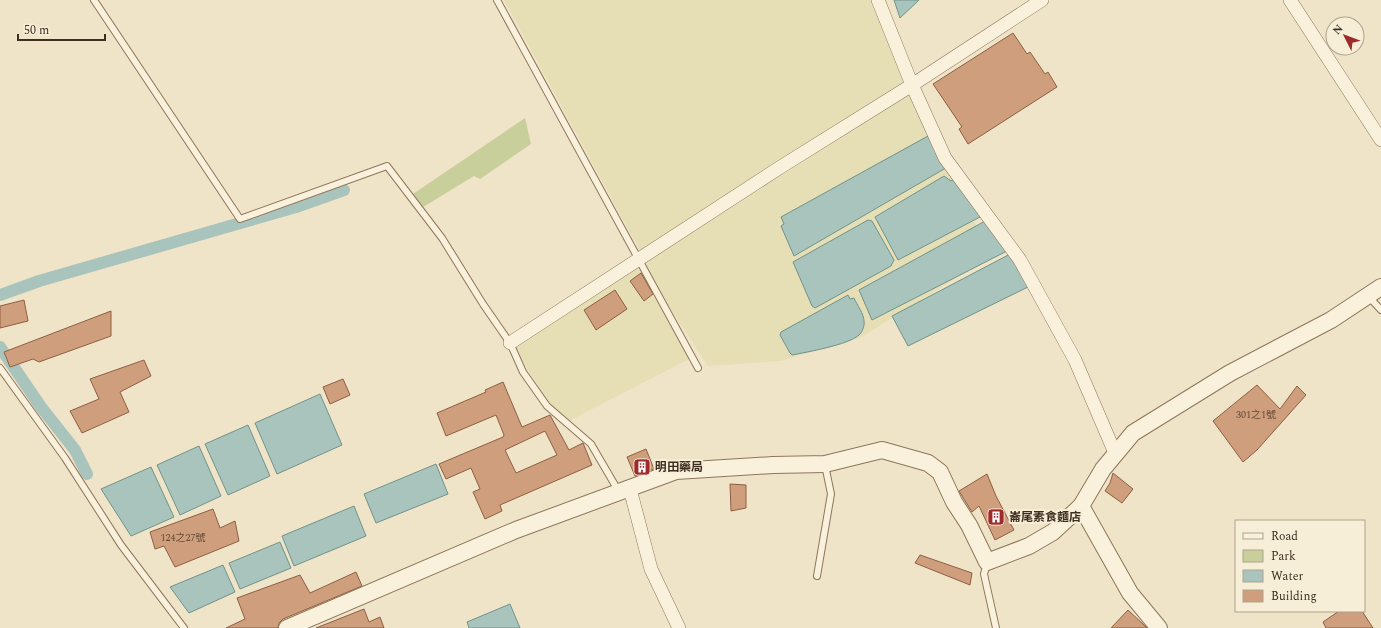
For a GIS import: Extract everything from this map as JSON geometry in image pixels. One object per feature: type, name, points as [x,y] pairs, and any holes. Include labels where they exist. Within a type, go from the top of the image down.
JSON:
[{"type":"street","points":[[878,0],[912,85],[945,158],[1020,260],[1075,360],[1115,453]]},
{"type":"street","points":[[510,343],[779,168],[912,85],[1042,0]]},
{"type":"street","points":[[1290,0],[1381,140]]},
{"type":"street","points":[[286,628],[516,530],[676,471],[773,465],[825,464],[882,450],[928,464],[940,472],[987,562],[1029,546],[1053,532],[1081,506],[1103,469],[1133,433],[1230,373],[1331,320],[1375,292]]},
{"type":"street","points":[[625,491],[651,569],[679,628]]},
{"type":"street","points":[[1081,506],[1130,593],[1159,628]]},
{"type":"lane","points":[[94,0],[240,219],[387,166],[442,238],[483,304],[510,343],[524,372],[547,406],[591,444],[625,491]]},
{"type":"lane","points":[[497,0],[698,368]]},
{"type":"lane","points":[[1375,292],[1381,310]]},
{"type":"lane","points":[[0,368],[65,458],[121,545],[184,628]]},
{"type":"lane","points":[[817,576],[831,494],[825,464]]},
{"type":"lane","points":[[987,562],[984,574],[996,628]]},
{"type":"shaded area","points":[[504,0],[873,0],[904,81],[640,251]]},
{"type":"shaded area","points":[[909,93],[992,256],[860,338],[781,361],[708,366],[642,265]]},
{"type":"shaded area","points":[[638,262],[689,359],[567,422],[549,405],[513,344]]},
{"type":"green space","points":[[525,118],[531,144],[480,179],[474,176],[420,209],[410,196]]},
{"type":"water","points":[[894,0],[919,0],[900,18]]},
{"type":"water","points":[[928,136],[951,165],[794,256],[781,226],[784,224],[781,217]]},
{"type":"water","points":[[944,176],[951,181],[954,179],[981,215],[980,217],[898,260],[875,217]]},
{"type":"water","points":[[868,220],[872,221],[894,260],[891,266],[815,308],[812,306],[793,262]]},
{"type":"water","points":[[987,220],[1007,251],[872,320],[859,290]]},
{"type":"water","points":[[1012,253],[1028,287],[908,346],[892,316]]},
{"type":"water","points":[[848,295],[850,299],[854,298],[864,318],[864,325],[860,334],[854,339],[837,345],[792,355],[780,335],[781,332]]},
{"type":"water","points":[[320,394],[342,445],[277,474],[255,423]]},
{"type":"water","points":[[248,425],[270,476],[228,495],[205,444]]},
{"type":"water","points":[[199,446],[221,496],[180,515],[157,465]]},
{"type":"water","points":[[436,464],[448,494],[376,523],[364,494]]},
{"type":"water","points":[[151,467],[174,517],[131,536],[101,489]]},
{"type":"water","points":[[354,506],[366,536],[294,566],[282,536]]},
{"type":"water","points":[[280,542],[291,568],[240,589],[229,563]]},
{"type":"water","points":[[223,565],[235,592],[189,613],[170,587]]},
{"type":"water","points":[[510,604],[520,628],[469,628],[467,622]]},
{"type":"building","points":[[1013,33],[1027,54],[1030,52],[1045,74],[1048,72],[1057,87],[968,144],[959,129],[962,127],[933,84]]},
{"type":"building","points":[[641,273],[653,294],[644,301],[630,281]]},
{"type":"building","points":[[615,290],[627,309],[596,330],[584,310]]},
{"type":"building","points":[[24,300],[28,321],[0,328],[0,306]]},
{"type":"building","points":[[111,311],[111,336],[39,362],[33,359],[10,367],[4,352]]},
{"type":"building","points":[[144,360],[151,376],[120,392],[129,412],[82,433],[70,411],[99,399],[90,379]]},
{"type":"building","points":[[343,379],[350,395],[330,404],[323,387]]},
{"type":"building","points":[[503,382],[522,427],[550,415],[569,450],[583,443],[592,465],[500,505],[502,511],[485,519],[473,492],[480,489],[471,468],[446,479],[439,464],[503,437],[504,435],[496,415],[446,436],[437,413],[486,392],[485,390]],"holes":[[[545,431],[557,455],[516,473],[505,450]]]},
{"type":"building","points":[[1257,385],[1280,409],[1297,386],[1306,395],[1257,450],[1243,462],[1213,421]]},
{"type":"building","name":"明田藥局","points":[[646,449],[654,469],[635,476],[627,457]]},
{"type":"building","points":[[1113,473],[1133,489],[1122,503],[1105,491],[1110,483]]},
{"type":"building","points":[[987,474],[996,496],[1014,530],[995,540],[979,506],[972,512],[959,491]]},
{"type":"building","points":[[730,484],[746,485],[746,508],[731,511]]},
{"type":"building","points":[[213,509],[220,528],[235,521],[239,541],[175,567],[164,546],[155,549],[150,532]]},
{"type":"building","points":[[920,555],[972,573],[970,585],[915,563]]},
{"type":"building","points":[[356,572],[362,586],[283,619],[279,623],[278,628],[226,628],[245,619],[237,598],[300,575],[310,593]]},
{"type":"building","points":[[364,609],[369,622],[380,617],[384,628],[316,628]]},
{"type":"building","points":[[1128,610],[1144,625],[1147,628],[1111,628]]},
{"type":"building","points":[[1338,612],[1363,612],[1373,628],[1326,628],[1323,622]]},
{"type":"waterway","points":[[0,295],[39,281],[296,207],[344,190]]},
{"type":"waterway","points":[[0,347],[41,407],[75,450],[87,474]]},
{"type":"place","name":"明田藥局","points":[[642,467]]},
{"type":"place","name":"崙尾素食麵店","points":[[996,517]]}]
